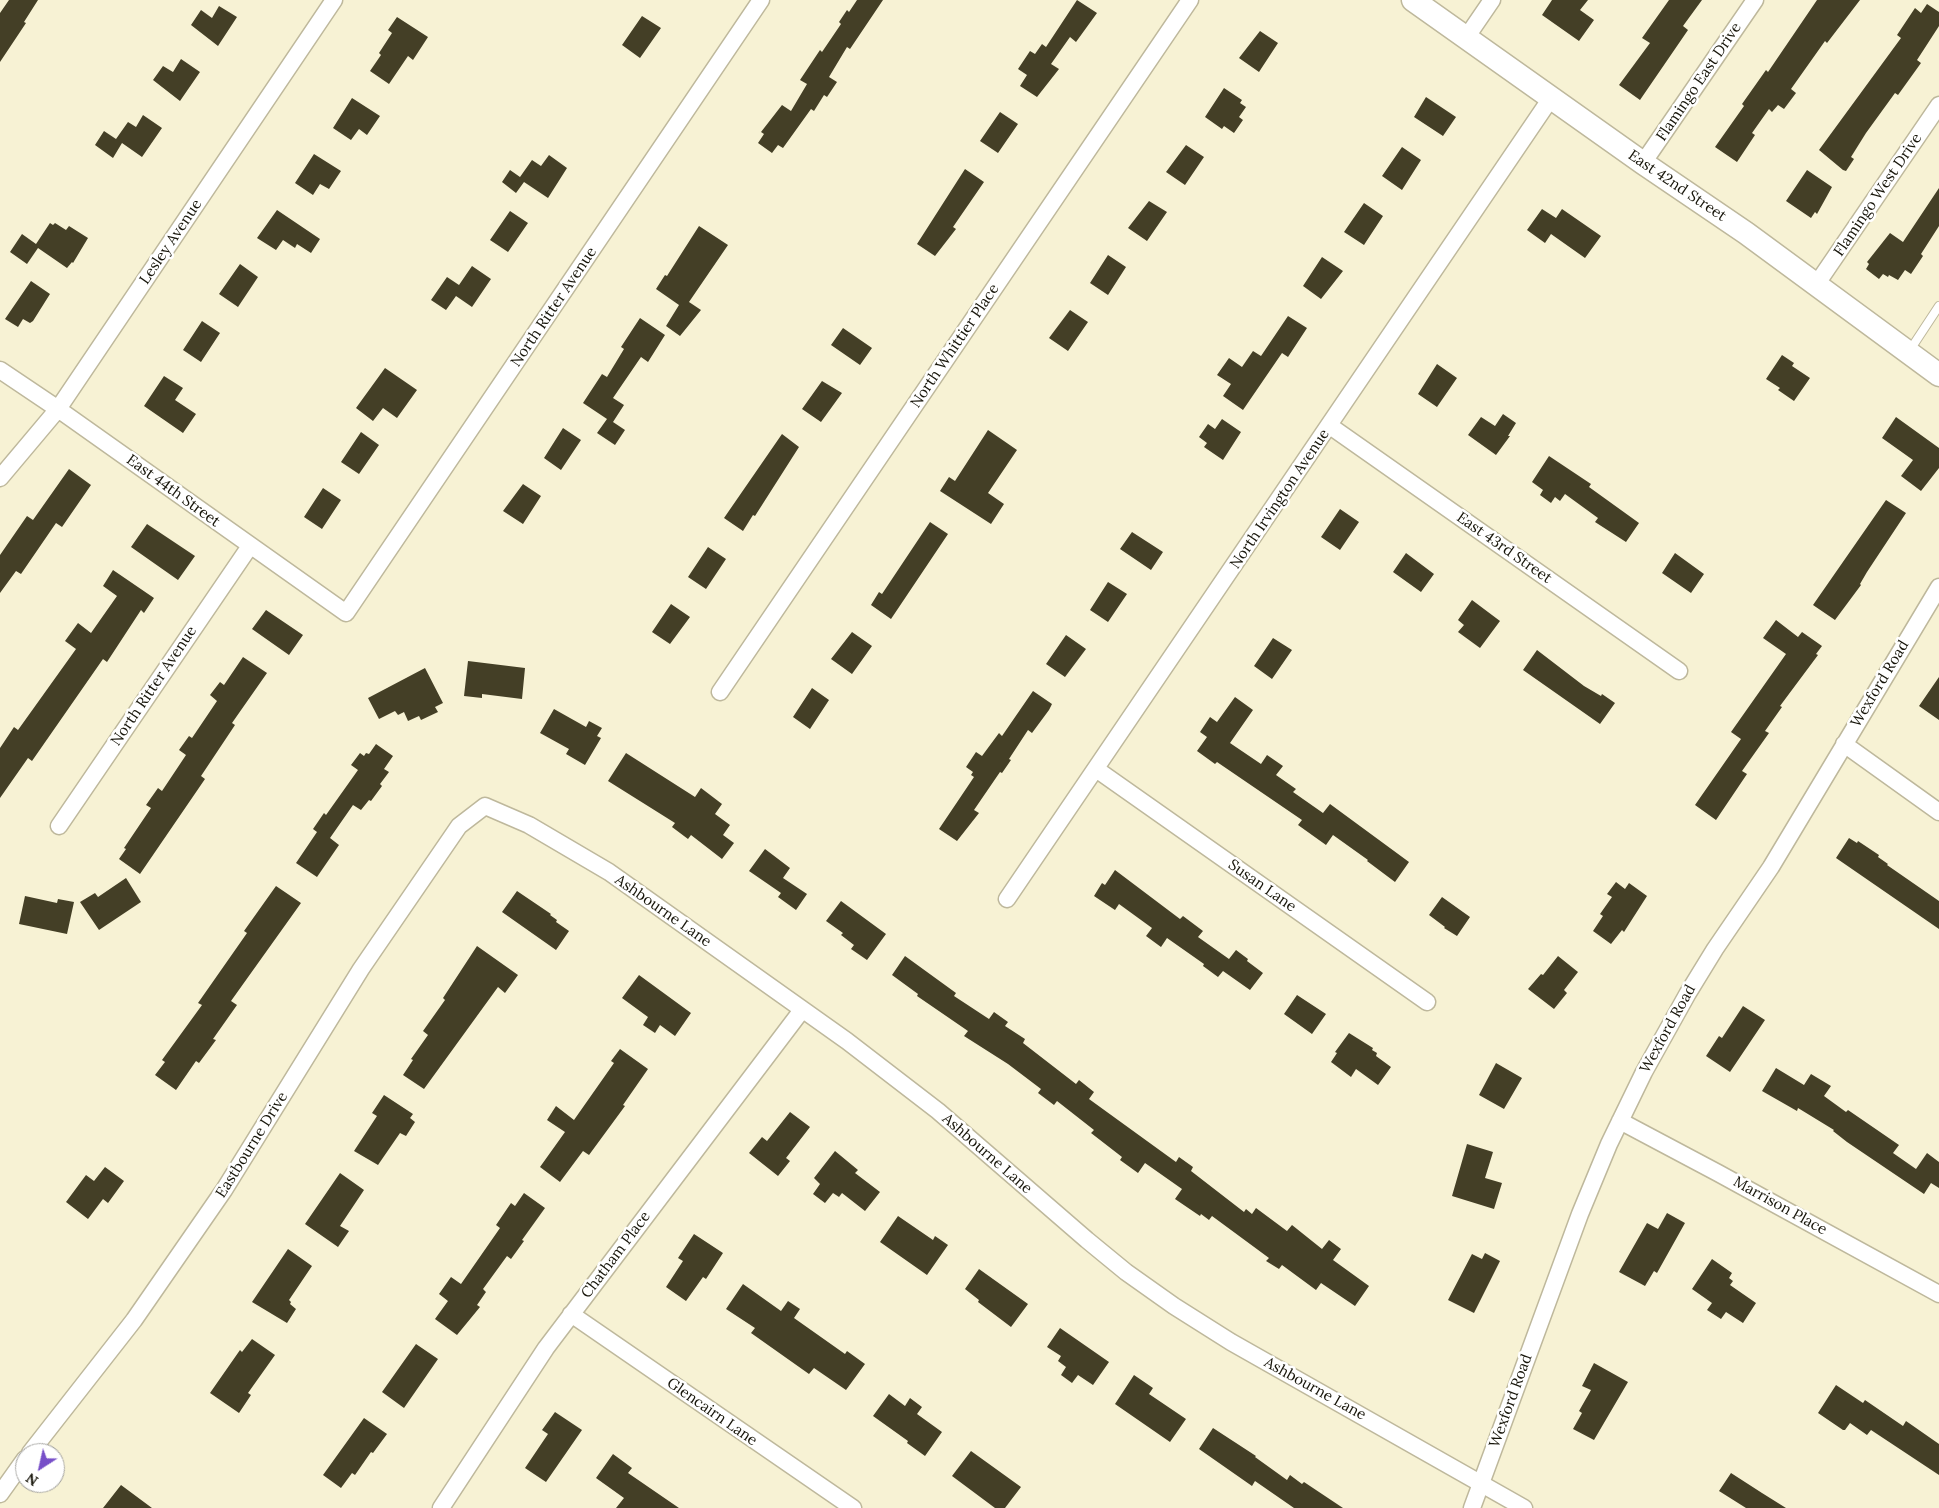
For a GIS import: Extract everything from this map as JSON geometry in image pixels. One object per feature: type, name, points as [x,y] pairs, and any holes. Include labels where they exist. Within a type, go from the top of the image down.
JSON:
[{"type":"street","name":"Lesley Avenue","points":[[0,478],[58,409],[334,0]]},
{"type":"street","name":"North Ritter Avenue","points":[[346,614],[761,0]]},
{"type":"street","name":"North Whittier Place","points":[[720,692],[1190,0]]},
{"type":"street","name":"East 42nd Street","points":[[1413,0],[1643,163],[1746,233],[1939,375]]},
{"type":"street","points":[[1466,38],[1492,0]]},
{"type":"street","name":"Flamingo East Drive","points":[[1643,163],[1755,0]]},
{"type":"street","name":"North Irvington Avenue","points":[[1007,899],[1551,98]]},
{"type":"street","name":"Flamingo West Drive","points":[[1816,285],[1939,105]]},
{"type":"street","name":"East 44th Street","points":[[0,370],[58,409],[346,614]]},
{"type":"street","name":"East 43rd Street","points":[[1330,426],[1679,671]]},
{"type":"street","name":"North Ritter Avenue","points":[[59,826],[250,546]]},
{"type":"street","name":"Wexford Road","points":[[1472,1508],[1580,1214],[1620,1121],[1644,1072],[1683,1001],[1715,949],[1771,867],[1939,587]]},
{"type":"street","points":[[1844,744],[1939,812]]},
{"type":"street","name":"Susan Lane","points":[[1096,769],[1428,1002]]},
{"type":"street","name":"Ashbourne Lane","points":[[459,826],[485,806],[529,825],[609,872],[802,1010],[938,1111],[1093,1246],[1174,1306],[1231,1342],[1524,1508]]},
{"type":"street","name":"Eastbourne Drive","points":[[38,1443],[134,1320],[224,1190],[361,969],[459,826]]},
{"type":"street","name":"Chatham Place","points":[[441,1508],[546,1348],[802,1010]]},
{"type":"street","name":"Marrison Place","points":[[1620,1121],[1939,1294]]},
{"type":"street","name":"Glencairn Lane","points":[[571,1314],[853,1508]]},
{"type":"street","points":[[0,1494],[15,1473]]},
{"type":"lane","points":[[1908,352],[1939,306]]},
{"type":"building","points":[[9,0],[38,0],[24,22],[26,23],[0,62],[0,13]]},
{"type":"building","points":[[857,0],[883,0],[850,49],[847,47],[829,77],[837,82],[827,97],[824,95],[814,111],[811,109],[783,148],[778,145],[772,153],[758,143],[764,134],[761,132],[782,105],[791,111],[807,84],[800,80],[820,50],[822,52],[841,24],[839,22],[847,10],[849,12]]},
{"type":"building","points":[[1077,0],[1097,13],[1076,42],[1070,37],[1051,64],[1059,69],[1037,97],[1020,86],[1027,75],[1018,69],[1030,51],[1035,54],[1042,44],[1046,47]]},
{"type":"building","points":[[1552,0],[1588,0],[1580,10],[1594,20],[1579,41],[1542,15]]},
{"type":"building","points":[[1669,0],[1702,0],[1683,26],[1688,30],[1640,100],[1619,85],[1650,43],[1642,38]]},
{"type":"building","points":[[1817,0],[1860,0],[1827,43],[1825,41],[1791,89],[1796,93],[1784,109],[1778,105],[1772,112],[1769,109],[1752,133],[1755,135],[1737,162],[1715,147],[1744,106],[1742,104],[1766,70],[1768,72]]},
{"type":"building","points":[[1927,4],[1939,12],[1939,26],[1917,60],[1921,63],[1898,95],[1895,93],[1866,133],[1851,157],[1854,159],[1846,171],[1843,170],[1819,150],[1901,38],[1897,35],[1915,8],[1921,13]]},
{"type":"building","points":[[219,6],[237,17],[218,46],[191,25],[201,10],[212,18]]},
{"type":"building","points":[[642,16],[661,28],[640,58],[622,45]]},
{"type":"building","points":[[397,17],[428,37],[413,60],[408,56],[389,84],[370,71],[381,55],[379,53],[392,33],[388,30]]},
{"type":"building","points":[[1260,31],[1278,43],[1259,72],[1239,58]]},
{"type":"building","points":[[181,59],[200,72],[180,101],[153,80],[163,66],[173,72]]},
{"type":"building","points":[[1224,88],[1242,100],[1240,103],[1246,107],[1239,117],[1243,120],[1234,133],[1224,126],[1222,129],[1205,117]]},
{"type":"building","points":[[1426,97],[1456,117],[1443,136],[1414,117]]},
{"type":"building","points":[[352,98],[380,116],[367,135],[359,129],[351,140],[333,128]]},
{"type":"building","points":[[1000,112],[1018,124],[998,153],[980,141]]},
{"type":"building","points":[[143,115],[162,128],[142,157],[122,143],[113,158],[95,145],[104,131],[116,139],[128,122],[136,127]]},
{"type":"building","points":[[1186,145],[1204,157],[1185,185],[1166,172]]},
{"type":"building","points":[[1402,147],[1421,160],[1402,190],[1382,176]]},
{"type":"building","points":[[314,154],[341,171],[329,189],[320,184],[313,195],[295,183]]},
{"type":"building","points":[[549,155],[567,168],[548,198],[524,182],[516,193],[502,182],[510,170],[520,177],[532,160],[541,166]]},
{"type":"building","points":[[965,169],[984,182],[953,227],[956,229],[935,256],[917,244]]},
{"type":"building","points":[[1807,170],[1832,187],[1817,214],[1815,212],[1811,218],[1786,201]]},
{"type":"building","points":[[1939,188],[1939,226],[1911,274],[1905,270],[1898,280],[1883,274],[1879,279],[1866,269],[1869,264],[1867,262],[1890,233],[1903,242]]},
{"type":"building","points":[[1149,201],[1167,212],[1147,241],[1128,228]]},
{"type":"building","points":[[1364,203],[1383,216],[1364,245],[1344,232]]},
{"type":"building","points":[[1542,209],[1556,218],[1562,209],[1601,236],[1585,258],[1551,234],[1545,243],[1527,230]]},
{"type":"building","points":[[277,210],[320,239],[311,253],[297,244],[295,248],[283,240],[276,250],[257,238]]},
{"type":"building","points":[[510,211],[528,223],[508,252],[490,240]]},
{"type":"building","points":[[50,223],[53,225],[55,223],[66,230],[69,226],[88,238],[73,263],[67,268],[38,248],[27,264],[10,252],[22,234],[36,244]]},
{"type":"building","points":[[699,226],[728,245],[689,302],[701,310],[680,336],[666,326],[679,305],[656,289],[665,275],[667,276]]},
{"type":"building","points":[[1108,255],[1126,267],[1108,295],[1090,283]]},
{"type":"building","points":[[1322,257],[1343,271],[1321,299],[1303,286]]},
{"type":"building","points":[[240,264],[258,277],[238,307],[219,294]]},
{"type":"building","points":[[472,266],[491,279],[472,307],[456,296],[446,310],[431,300],[447,277],[459,285]]},
{"type":"building","points":[[31,281],[50,294],[33,321],[30,323],[23,319],[18,327],[5,319]]},
{"type":"building","points":[[1070,310],[1088,322],[1068,351],[1049,338]]},
{"type":"building","points":[[1288,316],[1307,328],[1288,357],[1282,353],[1243,410],[1223,396],[1231,384],[1217,375],[1229,358],[1242,367],[1253,351],[1261,356]]},
{"type":"building","points":[[640,318],[665,335],[648,362],[641,357],[613,398],[624,405],[613,422],[625,430],[615,445],[597,433],[607,419],[583,403],[602,374],[607,377],[624,349],[621,347]]},
{"type":"building","points":[[202,321],[220,333],[201,362],[183,350]]},
{"type":"building","points":[[843,328],[872,348],[860,365],[831,345]]},
{"type":"building","points":[[1782,355],[1794,363],[1792,366],[1810,378],[1794,401],[1778,390],[1780,388],[1766,379]]},
{"type":"building","points":[[1437,364],[1457,378],[1437,407],[1418,394]]},
{"type":"building","points":[[385,368],[417,390],[397,418],[383,408],[373,421],[356,408]]},
{"type":"building","points":[[164,376],[183,388],[175,400],[196,414],[183,433],[144,406]]},
{"type":"building","points":[[822,381],[842,393],[821,422],[802,409]]},
{"type":"building","points":[[1503,414],[1516,423],[1508,436],[1510,436],[1496,455],[1468,435],[1481,417],[1495,426]]},
{"type":"building","points":[[1896,417],[1939,448],[1939,468],[1921,491],[1901,476],[1913,460],[1882,438]]},
{"type":"building","points":[[1222,419],[1241,432],[1223,460],[1204,447],[1207,443],[1199,437],[1208,424],[1215,429]]},
{"type":"building","points":[[563,428],[581,440],[561,470],[544,458]]},
{"type":"building","points":[[988,430],[1017,450],[988,493],[1004,504],[991,524],[940,491],[949,477],[955,481]]},
{"type":"building","points":[[361,432],[379,445],[359,474],[341,462]]},
{"type":"building","points":[[782,434],[799,447],[755,516],[753,515],[743,531],[724,518]]},
{"type":"building","points":[[1549,456],[1591,484],[1589,487],[1639,523],[1626,542],[1595,522],[1598,518],[1565,494],[1560,501],[1555,497],[1551,503],[1540,495],[1543,490],[1532,482]]},
{"type":"building","points":[[69,469],[91,485],[62,527],[56,523],[21,574],[16,571],[0,593],[0,555],[27,516],[33,520]]},
{"type":"building","points":[[523,484],[541,496],[523,524],[503,511]]},
{"type":"building","points":[[323,488],[341,500],[322,529],[304,517]]},
{"type":"building","points":[[1886,500],[1906,513],[1867,572],[1861,585],[1835,620],[1813,605]]},
{"type":"building","points":[[1340,509],[1359,522],[1340,550],[1321,537]]},
{"type":"building","points":[[930,522],[948,534],[891,619],[871,605],[879,592],[882,594]]},
{"type":"building","points":[[147,524],[195,556],[178,580],[131,547]]},
{"type":"building","points":[[1132,532],[1163,552],[1151,570],[1120,549]]},
{"type":"building","points":[[708,547],[726,559],[706,589],[688,577]]},
{"type":"building","points":[[1406,553],[1434,574],[1421,592],[1393,572]]},
{"type":"building","points":[[1675,553],[1704,574],[1691,593],[1662,573]]},
{"type":"building","points":[[113,570],[154,598],[144,613],[141,610],[107,662],[103,659],[32,761],[28,758],[0,798],[0,748],[14,727],[18,730],[76,649],[65,641],[78,623],[91,633],[117,596],[103,586]]},
{"type":"building","points":[[1108,582],[1127,594],[1108,622],[1090,610]]},
{"type":"building","points":[[1472,600],[1500,621],[1480,648],[1458,632],[1464,625],[1458,620]]},
{"type":"building","points":[[671,604],[690,617],[670,644],[652,632]]},
{"type":"building","points":[[266,610],[303,635],[289,655],[252,629]]},
{"type":"building","points":[[1776,620],[1798,637],[1802,632],[1822,646],[1816,654],[1818,655],[1780,706],[1782,707],[1765,731],[1769,733],[1742,771],[1747,774],[1716,820],[1695,805],[1741,739],[1731,732],[1786,654],[1763,638]]},
{"type":"building","points":[[852,632],[872,646],[852,674],[831,659]]},
{"type":"building","points":[[1066,635],[1086,649],[1065,677],[1046,664]]},
{"type":"building","points":[[1273,638],[1292,650],[1272,679],[1254,666]]},
{"type":"building","points":[[1537,650],[1584,686],[1601,696],[1602,694],[1615,703],[1600,724],[1523,670]]},
{"type":"building","points":[[243,657],[267,673],[232,723],[235,725],[201,776],[205,779],[140,874],[119,859],[126,849],[124,848],[151,808],[146,805],[158,788],[162,791],[186,755],[179,750],[189,736],[192,738],[217,701],[210,695],[220,682],[224,685]]},
{"type":"building","points":[[468,661],[525,668],[522,699],[482,694],[482,698],[464,696]]},
{"type":"building","points":[[425,668],[443,703],[435,707],[438,712],[421,720],[419,716],[408,721],[404,712],[398,715],[395,711],[379,719],[368,698]]},
{"type":"building","points":[[1939,677],[1939,720],[1919,706]]},
{"type":"building","points":[[812,688],[829,700],[810,729],[793,717]]},
{"type":"building","points":[[1033,691],[1052,704],[1049,710],[1032,733],[1028,730],[1009,759],[1011,760],[1002,773],[1000,772],[974,810],[979,813],[957,841],[939,829],[974,777],[971,775],[973,772],[966,767],[976,752],[982,756],[999,733],[1002,736]]},
{"type":"building","points":[[1235,697],[1253,710],[1230,743],[1261,764],[1267,755],[1283,766],[1276,775],[1296,789],[1293,792],[1323,813],[1330,804],[1409,862],[1395,882],[1333,835],[1326,845],[1298,825],[1302,820],[1217,762],[1215,764],[1197,751],[1207,737],[1200,732],[1210,717],[1217,722]]},
{"type":"building","points":[[554,709],[586,727],[589,721],[602,728],[597,736],[601,738],[585,765],[566,754],[569,749],[540,733]]},
{"type":"building","points":[[376,744],[393,756],[384,769],[389,772],[371,801],[369,800],[361,810],[353,805],[330,838],[339,845],[317,877],[296,863],[317,832],[313,829],[324,813],[326,815],[358,770],[351,765],[360,753],[364,756],[366,753],[369,754]]},
{"type":"building","points":[[626,753],[695,797],[701,788],[722,804],[715,814],[730,825],[723,835],[734,843],[722,859],[691,835],[688,839],[672,827],[675,823],[608,781]]},
{"type":"building","points":[[1849,838],[1857,843],[1858,841],[1879,855],[1878,857],[1887,865],[1939,901],[1939,929],[1836,858]]},
{"type":"building","points":[[765,849],[790,868],[783,878],[807,894],[796,910],[778,897],[781,893],[749,871]]},
{"type":"building","points":[[1115,870],[1180,919],[1183,916],[1203,931],[1198,937],[1229,959],[1236,950],[1248,959],[1247,961],[1263,973],[1250,990],[1223,971],[1218,977],[1203,966],[1204,964],[1167,938],[1161,947],[1146,936],[1152,928],[1119,904],[1115,910],[1094,896],[1102,883],[1105,885]]},
{"type":"building","points":[[126,878],[141,902],[99,930],[80,902],[95,893],[98,897]]},
{"type":"building","points":[[1616,882],[1625,889],[1629,883],[1647,896],[1624,932],[1622,930],[1611,944],[1593,931],[1603,916],[1600,914],[1612,897],[1607,894]]},
{"type":"building","points":[[276,886],[301,903],[231,1001],[237,1005],[213,1039],[216,1040],[199,1063],[196,1061],[176,1090],[155,1075],[165,1062],[162,1060],[202,1005],[198,1003],[247,933],[244,931]]},
{"type":"building","points":[[517,891],[551,914],[557,920],[556,922],[569,931],[556,950],[502,912]]},
{"type":"building","points":[[25,896],[57,903],[58,899],[74,902],[67,934],[19,924]]},
{"type":"building","points":[[1442,897],[1470,917],[1457,936],[1429,915]]},
{"type":"building","points":[[841,901],[886,934],[867,960],[851,949],[854,945],[841,935],[843,933],[826,921]]},
{"type":"building","points":[[477,946],[518,975],[505,993],[498,987],[424,1089],[403,1075],[413,1060],[411,1059],[428,1035],[423,1031],[445,1000],[443,998]]},
{"type":"building","points":[[905,956],[956,993],[954,996],[989,1019],[994,1012],[1008,1022],[1005,1026],[1025,1039],[1023,1043],[1076,1084],[1079,1080],[1094,1092],[1089,1099],[1176,1162],[1179,1157],[1193,1167],[1191,1171],[1244,1212],[1246,1209],[1252,1214],[1256,1208],[1287,1231],[1292,1225],[1322,1249],[1329,1240],[1341,1249],[1333,1260],[1369,1286],[1355,1306],[1321,1283],[1316,1290],[1282,1265],[1279,1269],[1266,1261],[1269,1258],[1212,1216],[1209,1220],[1201,1214],[1200,1216],[1175,1199],[1182,1189],[1145,1163],[1138,1173],[1120,1160],[1122,1157],[1091,1133],[1094,1130],[1057,1101],[1054,1105],[1038,1093],[1041,1089],[1008,1064],[964,1036],[968,1031],[917,996],[918,994],[892,975]]},
{"type":"building","points":[[1558,956],[1578,972],[1564,990],[1567,993],[1554,1009],[1528,989],[1541,974],[1543,975]]},
{"type":"building","points":[[639,975],[691,1013],[675,1036],[660,1025],[655,1033],[643,1025],[648,1017],[622,998]]},
{"type":"building","points":[[1297,995],[1326,1014],[1312,1034],[1284,1014]]},
{"type":"building","points":[[1743,1006],[1765,1020],[1730,1072],[1706,1056],[1719,1036],[1722,1038]]},
{"type":"building","points":[[1349,1033],[1373,1048],[1372,1050],[1377,1053],[1376,1056],[1391,1067],[1378,1085],[1356,1069],[1351,1077],[1331,1062],[1337,1053],[1335,1052]]},
{"type":"building","points":[[620,1049],[648,1069],[623,1105],[625,1106],[589,1155],[583,1151],[560,1182],[540,1167],[565,1132],[547,1120],[556,1106],[574,1120],[614,1063],[611,1061]]},
{"type":"building","points":[[1496,1063],[1522,1078],[1504,1109],[1479,1095]]},
{"type":"building","points":[[1776,1068],[1804,1085],[1811,1074],[1831,1086],[1824,1096],[1899,1145],[1893,1153],[1916,1169],[1927,1153],[1939,1162],[1939,1188],[1931,1183],[1924,1194],[1847,1142],[1834,1130],[1798,1108],[1797,1111],[1762,1091]]},
{"type":"building","points":[[384,1095],[413,1114],[410,1118],[415,1122],[406,1136],[400,1133],[378,1165],[354,1151],[377,1116],[372,1113]]},
{"type":"building","points":[[790,1112],[810,1127],[786,1158],[790,1161],[778,1176],[749,1153],[762,1137],[767,1141]]},
{"type":"building","points":[[1467,1144],[1493,1152],[1485,1178],[1502,1183],[1494,1209],[1452,1196]]},
{"type":"building","points":[[835,1151],[858,1170],[855,1173],[880,1192],[865,1211],[842,1193],[839,1197],[833,1193],[825,1203],[813,1194],[820,1184],[814,1178]]},
{"type":"building","points":[[105,1167],[124,1181],[108,1203],[103,1199],[88,1219],[66,1202],[86,1175],[94,1181]]},
{"type":"building","points":[[340,1173],[364,1190],[340,1226],[349,1231],[338,1247],[305,1224]]},
{"type":"building","points":[[524,1193],[545,1208],[511,1259],[507,1256],[483,1289],[486,1292],[477,1305],[480,1307],[457,1335],[435,1319],[448,1301],[439,1294],[451,1277],[461,1284],[500,1228],[496,1225],[511,1203],[515,1206]]},
{"type":"building","points":[[1667,1213],[1685,1223],[1657,1273],[1654,1271],[1645,1286],[1619,1272],[1647,1223],[1658,1229]]},
{"type":"building","points":[[898,1216],[933,1240],[935,1236],[948,1245],[927,1275],[880,1242]]},
{"type":"building","points":[[694,1234],[723,1253],[706,1279],[703,1277],[686,1301],[666,1287],[683,1261],[678,1258]]},
{"type":"building","points":[[288,1249],[312,1266],[289,1300],[290,1304],[296,1309],[287,1323],[252,1302]]},
{"type":"building","points":[[1485,1253],[1500,1261],[1474,1313],[1448,1300],[1472,1254],[1482,1259]]},
{"type":"building","points":[[1712,1259],[1732,1273],[1729,1278],[1733,1281],[1730,1285],[1756,1303],[1743,1323],[1726,1312],[1721,1319],[1707,1310],[1712,1303],[1692,1289]]},
{"type":"building","points":[[979,1269],[1028,1304],[1011,1327],[978,1302],[979,1300],[965,1289]]},
{"type":"building","points":[[743,1284],[781,1311],[788,1301],[800,1309],[794,1318],[845,1354],[847,1351],[865,1364],[846,1390],[814,1368],[809,1374],[751,1333],[755,1328],[726,1309]]},
{"type":"building","points":[[1060,1328],[1109,1362],[1093,1385],[1078,1375],[1072,1383],[1061,1375],[1066,1367],[1058,1361],[1061,1356],[1047,1347]]},
{"type":"building","points":[[252,1339],[275,1355],[248,1393],[251,1395],[239,1413],[210,1393],[240,1350],[242,1352]]},
{"type":"building","points":[[416,1344],[438,1359],[404,1408],[382,1392]]},
{"type":"building","points":[[1594,1363],[1628,1382],[1594,1440],[1573,1429],[1582,1413],[1579,1411],[1591,1390],[1582,1386]]},
{"type":"building","points":[[1134,1375],[1153,1388],[1149,1394],[1186,1419],[1170,1442],[1115,1404]]},
{"type":"building","points":[[1836,1385],[1863,1403],[1865,1400],[1903,1426],[1906,1421],[1939,1444],[1939,1475],[1871,1430],[1867,1435],[1850,1423],[1843,1430],[1818,1413]]},
{"type":"building","points":[[889,1394],[905,1406],[910,1398],[922,1407],[917,1414],[942,1432],[925,1456],[907,1443],[908,1441],[873,1416]]},
{"type":"building","points":[[555,1412],[582,1430],[546,1482],[525,1468],[548,1434],[542,1430]]},
{"type":"building","points":[[364,1418],[387,1434],[373,1453],[371,1452],[355,1475],[352,1473],[341,1488],[323,1475]]},
{"type":"building","points":[[1213,1428],[1256,1456],[1287,1480],[1290,1475],[1302,1484],[1304,1482],[1343,1508],[1294,1508],[1255,1481],[1252,1486],[1199,1449]]},
{"type":"building","points":[[971,1451],[1021,1487],[1005,1508],[995,1508],[952,1476]]},
{"type":"building","points":[[613,1454],[632,1468],[628,1473],[679,1508],[616,1508],[624,1498],[596,1478]]},
{"type":"building","points":[[1731,1473],[1786,1508],[1746,1508],[1719,1491]]},
{"type":"building","points":[[121,1485],[152,1508],[103,1508]]}]
